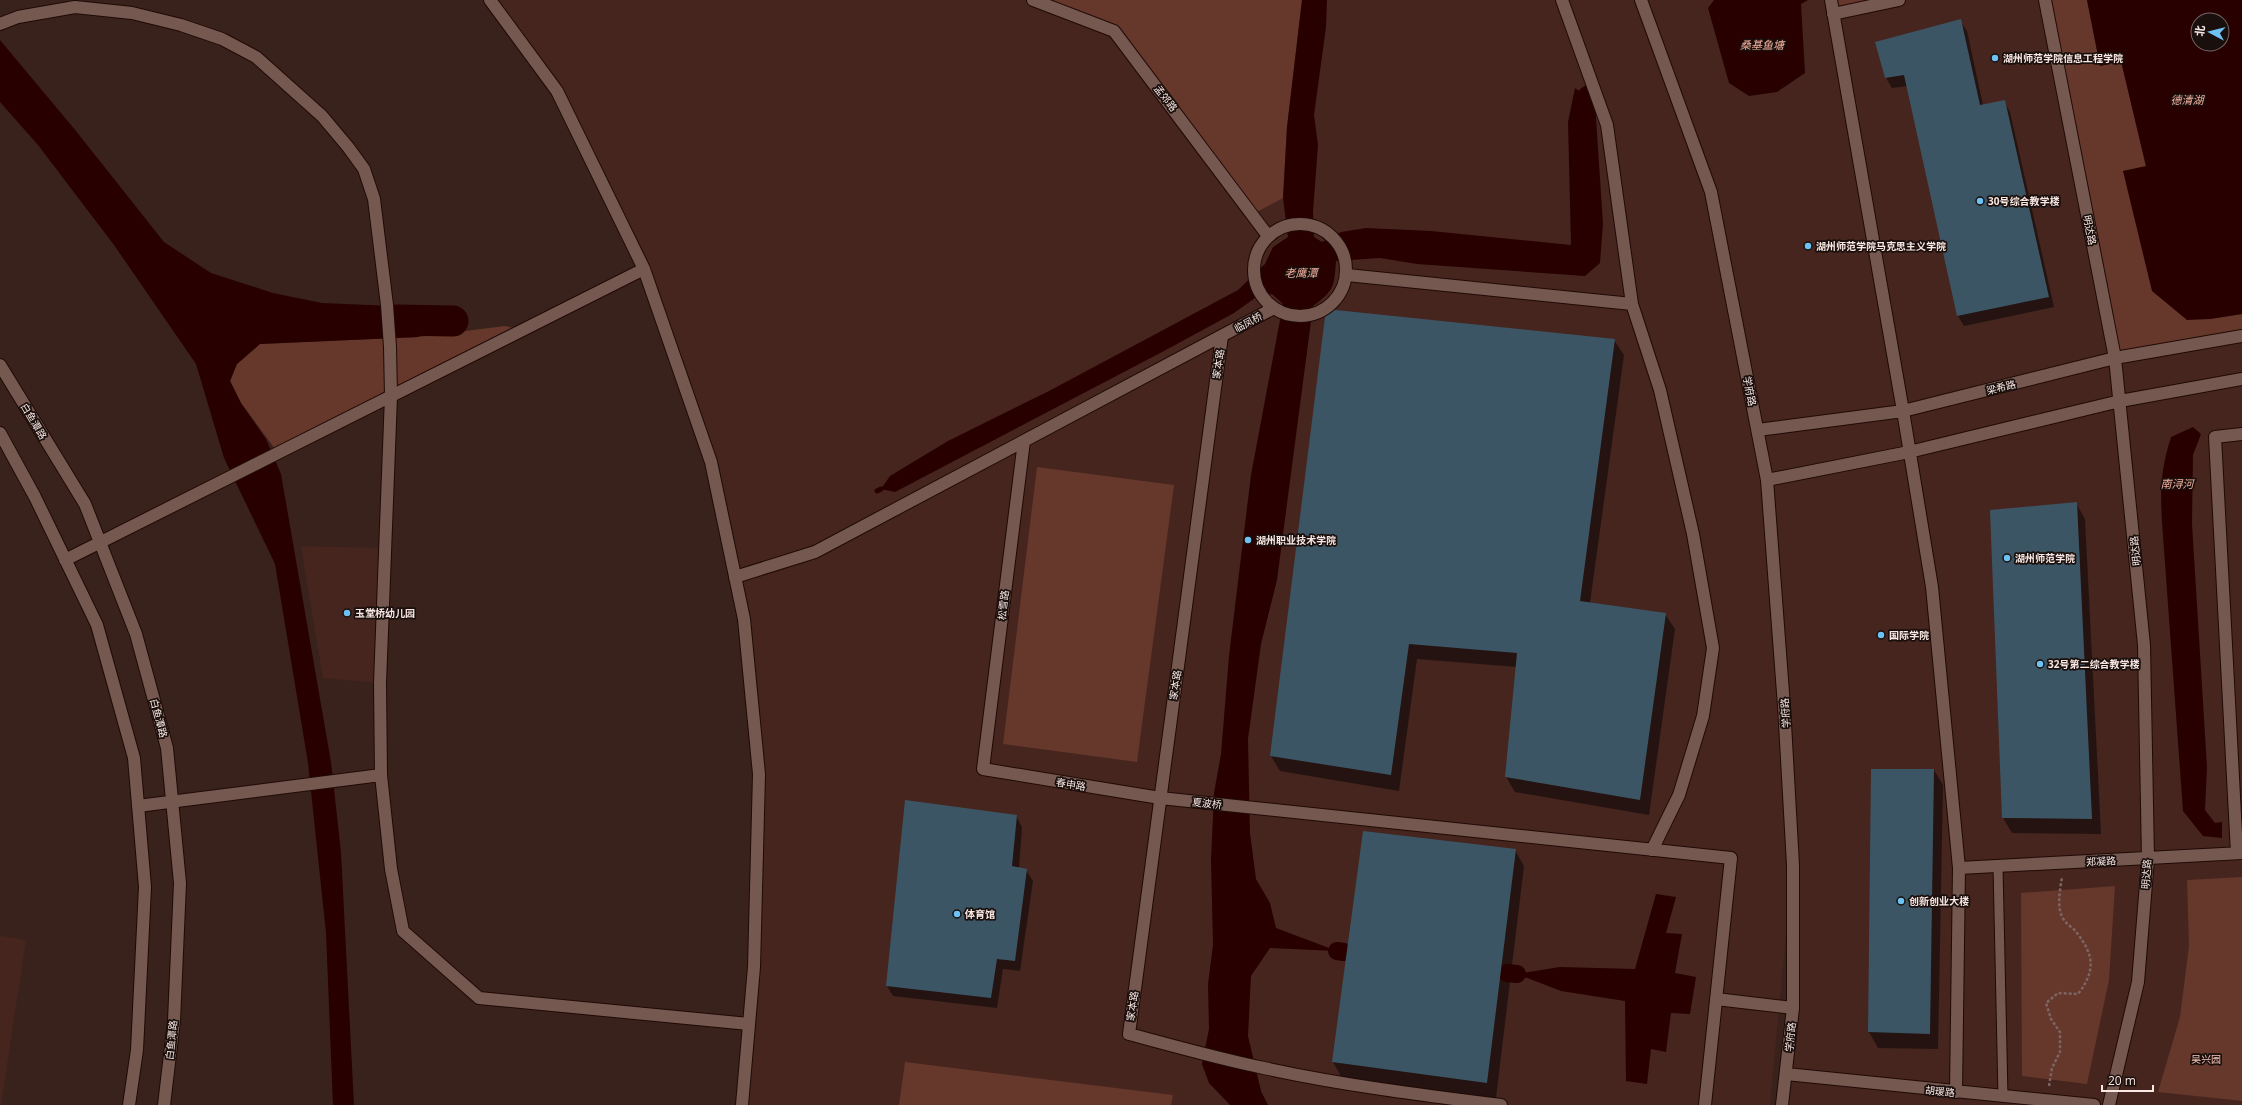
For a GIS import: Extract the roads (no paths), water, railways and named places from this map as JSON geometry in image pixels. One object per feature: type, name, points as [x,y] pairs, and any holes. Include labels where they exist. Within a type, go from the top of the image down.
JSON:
[{"type":"street","points":[[490,0],[557,91],[644,269],[711,462],[744,619],[759,774],[754,967],[742,1105]]},
{"type":"street","name":"孟郊路","points":[[1033,0],[1114,32],[1268,236]]},
{"type":"street","points":[[1562,0],[1607,125],[1632,304],[1660,390],[1693,534],[1713,648],[1703,716],[1680,795],[1652,850]]},
{"type":"street","name":"学府路","points":[[1642,0],[1711,192],[1758,430],[1766,480],[1784,706],[1793,865],[1793,1008],[1782,1105]]},
{"type":"street","points":[[1831,0],[1903,411],[1932,587],[1959,868],[1956,1092]]},
{"type":"street","points":[[1833,14],[1899,0]]},
{"type":"street","name":"明达路","points":[[2045,0],[2115,358],[2144,645],[2148,858],[2138,982],[2109,1105]]},
{"type":"street","points":[[0,24],[18,17],[75,6],[132,13],[181,25],[222,39],[256,57],[322,116],[364,169],[374,199],[387,305],[390,347],[391,396],[380,683],[381,775],[391,869],[403,931],[437,963],[479,998],[749,1024]]},
{"type":"street","points":[[1303,223],[1320,228],[1331,234],[1347,270],[1342,290],[1333,303],[1317,313],[1304,316],[1288,315],[1276,310],[1266,299],[1254,272],[1257,253],[1268,236],[1284,226],[1303,223]]},
{"type":"street","points":[[65,560],[644,269]]},
{"type":"street","points":[[1347,270],[1632,304]]},
{"type":"street","name":"临凤桥","points":[[735,577],[815,552],[1222,336],[1276,310]]},
{"type":"street","name":"家本路","points":[[1222,336],[1129,1034],[1263,1068],[1387,1091],[1501,1105]]},
{"type":"street","name":"梁希路","points":[[1758,430],[1903,411],[2115,358],[2242,336]]},
{"type":"street","name":"白鱼潭路","points":[[0,365],[84,504],[136,634],[167,748],[180,883],[174,1020],[164,1105]]},
{"type":"street","points":[[1766,480],[1909,452],[2120,401],[2242,379]]},
{"type":"street","points":[[0,433],[35,497],[97,625],[134,758],[145,888],[137,1050],[129,1105]]},
{"type":"street","points":[[2239,853],[2215,437],[2242,434]]},
{"type":"street","name":"松雪路","points":[[983,769],[1024,442]]},
{"type":"street","name":"春申路","points":[[983,769],[1160,798]]},
{"type":"street","points":[[138,806],[172,800],[381,775]]},
{"type":"street","name":"夏波桥","points":[[1160,798],[1731,858],[1716,999]]},
{"type":"street","name":"郑凝路","points":[[1959,868],[2239,853]]},
{"type":"street","points":[[1704,1105],[1716,999],[1793,1008]]},
{"type":"street","name":"胡瑗路","points":[[1786,1074],[2094,1105]]},
{"type":"lane","points":[[1998,866],[2003,1096]]},
{"type":"water","name":"老鹰潭","points":[[1302,0],[1327,0],[1326,27],[1314,115],[1318,145],[1313,212],[1314,237],[1322,242],[1341,232],[1366,228],[1431,231],[1571,245],[1568,122],[1575,88],[1595,103],[1603,224],[1600,263],[1585,276],[1417,264],[1380,258],[1336,261],[1335,276],[1332,287],[1326,296],[1313,306],[1277,580],[1261,644],[1248,739],[1250,833],[1256,879],[1270,903],[1276,928],[1337,951],[1270,948],[1251,976],[1248,1036],[1261,1091],[1268,1105],[1230,1105],[1209,1083],[1202,1064],[1209,1029],[1208,984],[1213,945],[1211,860],[1214,793],[1221,754],[1229,656],[1251,475],[1283,304],[1272,294],[1255,298],[1234,313],[1164,351],[895,492],[881,489],[890,476],[948,441],[1049,391],[1238,290],[1265,264],[1273,247],[1288,237],[1283,198],[1287,127]]},
{"type":"water","name":"桑基鱼塘","points":[[1714,0],[1808,0],[1801,4],[1805,73],[1777,92],[1749,96],[1729,83],[1708,8]]},
{"type":"water","name":"德清湖","points":[[2087,0],[2242,0],[2242,314],[2210,319],[2187,320],[2152,291],[2123,171],[2146,166],[2121,61],[2100,66]]},
{"type":"water","points":[[0,40],[76,131],[164,242],[211,273],[273,293],[322,303],[417,307],[440,320],[418,337],[260,344],[237,364],[230,381],[241,403],[266,439],[281,474],[331,762],[341,852],[354,1105],[333,1105],[326,933],[308,763],[275,564],[224,458],[196,364],[114,245],[38,145],[0,102]]},
{"type":"water","name":"南浔河","points":[[2193,427],[2201,434],[2193,455],[2192,524],[2207,767],[2205,810],[2215,823],[2222,822],[2222,838],[2203,836],[2183,811],[2162,522],[2162,479],[2165,459],[2171,437]]},
{"type":"water","points":[[1656,894],[1676,897],[1666,933],[1682,934],[1675,973],[1696,977],[1690,1014],[1671,1013],[1666,1052],[1651,1049],[1647,1084],[1626,1081],[1625,1001],[1561,991],[1517,974],[1560,967],[1635,969]]},
{"type":"waterway","points":[[397,320],[453,321]]},
{"type":"waterway","points":[[877,491],[881,489]]},
{"type":"waterway","points":[[1337,951],[1344,952]]},
{"type":"waterway","points":[[1507,973],[1517,974]]},
{"type":"place","name":"湖州师范学院信息工程学院","points":[[1995,58]]},
{"type":"place","name":"30号综合教学楼","points":[[1980,201]]},
{"type":"place","name":"湖州师范学院马克思主义学院","points":[[1808,246]]},
{"type":"place","name":"湖州职业技术学院","points":[[1248,540]]},
{"type":"place","name":"湖州师范学院","points":[[2007,558]]},
{"type":"place","name":"玉堂桥幼儿园","points":[[347,613]]},
{"type":"place","name":"国际学院","points":[[1881,635]]},
{"type":"place","name":"32号第二综合教学楼","points":[[2040,664]]},
{"type":"place","name":"创新创业大楼","points":[[1901,901]]},
{"type":"place","name":"体育馆","points":[[957,914]]},
{"type":"park label","name":"吴兴园","points":[[2206,1059]]}]
